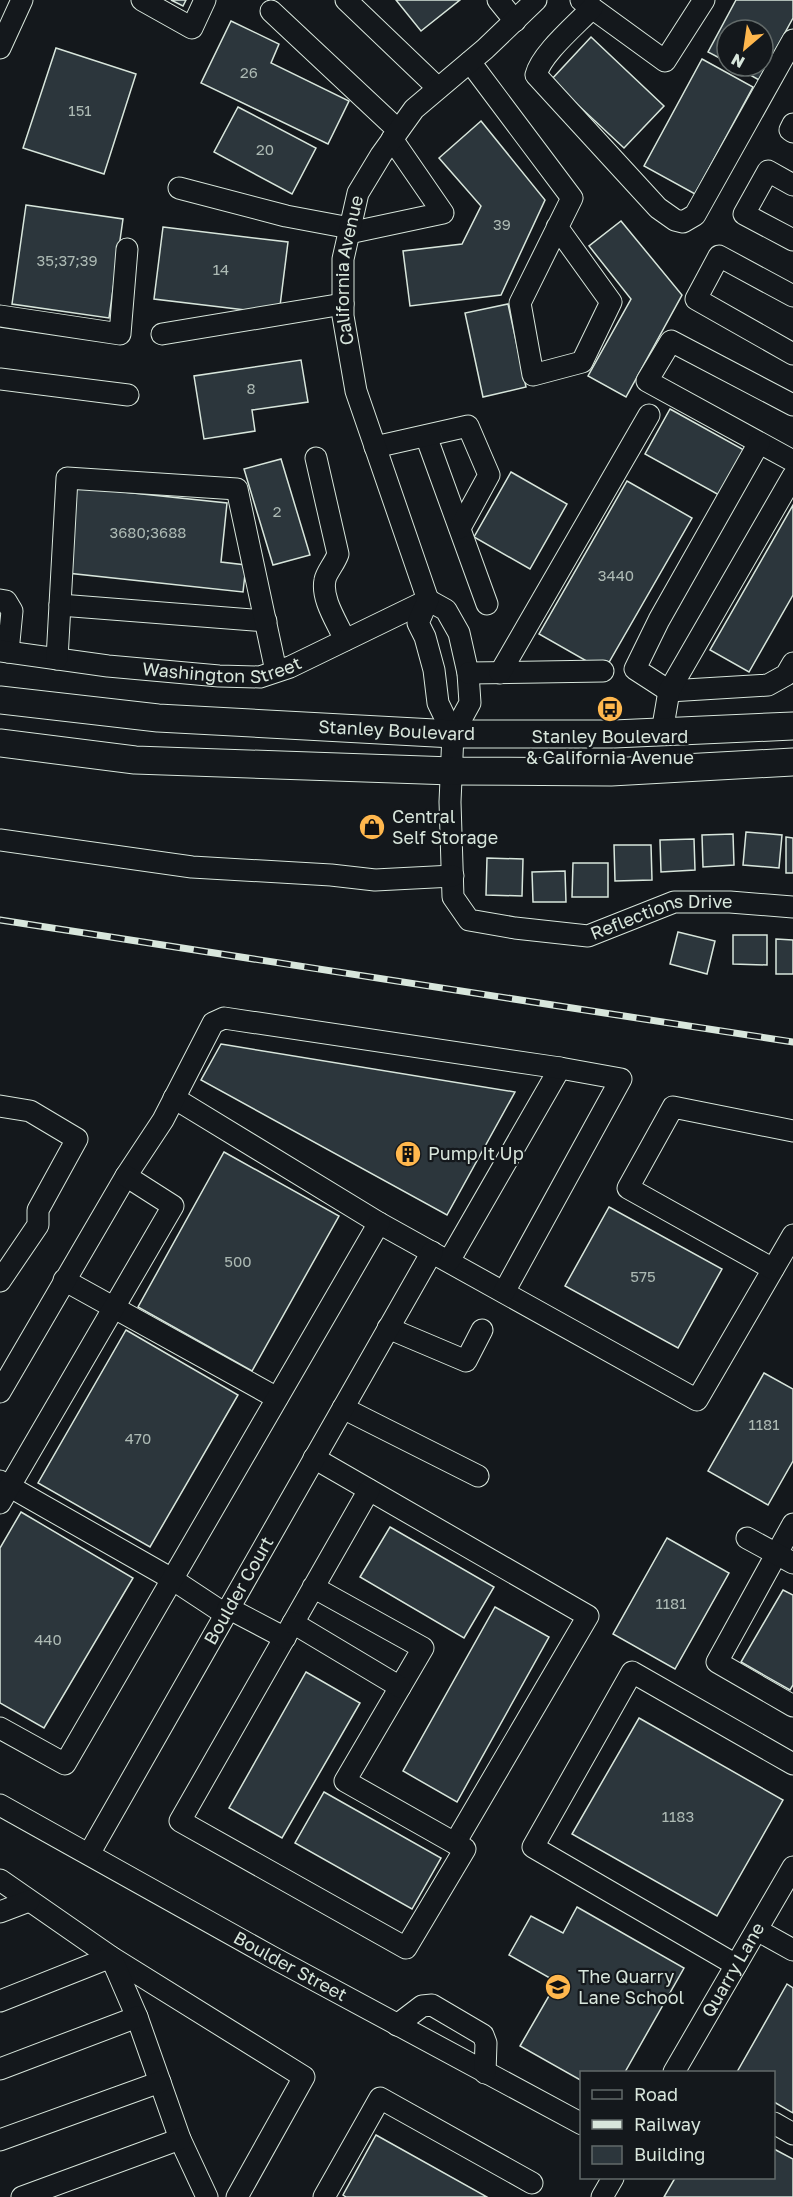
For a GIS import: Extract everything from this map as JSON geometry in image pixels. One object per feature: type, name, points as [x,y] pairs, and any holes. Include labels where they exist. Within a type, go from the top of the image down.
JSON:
[{"type":"main road","name":"Stanley Boulevard","points":[[0,700],[169,719],[453,735],[662,732],[793,726]]},
{"type":"main road","name":"Stanley Boulevard","points":[[0,743],[135,760],[452,771],[611,772],[793,762]]},
{"type":"street","points":[[0,48],[22,0]]},
{"type":"street","points":[[142,0],[192,28],[205,0]]},
{"type":"street","points":[[346,0],[438,88]]},
{"type":"street","points":[[498,0],[515,21]]},
{"type":"street","name":"California Avenue","points":[[428,600],[356,391],[343,316],[343,259],[358,193],[414,109],[470,62],[536,0]]},
{"type":"street","points":[[704,0],[665,61],[586,4],[538,68],[536,75],[658,208],[675,220],[683,222],[695,215],[793,40]]},
{"type":"street","points":[[179,188],[350,230],[443,213],[395,135],[271,11]]},
{"type":"street","points":[[470,62],[572,198],[557,228],[520,303],[533,375],[582,362],[611,302],[557,228]]},
{"type":"street","points":[[793,124],[790,130],[793,132]]},
{"type":"street","points":[[793,185],[768,171],[744,214],[793,240]]},
{"type":"street","points":[[0,316],[120,334],[127,249]]},
{"type":"street","points":[[793,296],[719,256],[696,299],[793,354]]},
{"type":"street","points":[[162,334],[343,304]]},
{"type":"street","points":[[793,405],[671,340],[647,381],[793,461]]},
{"type":"street","points":[[0,379],[128,395]]},
{"type":"street","points":[[500,673],[649,415]]},
{"type":"street","points":[[375,447],[468,426],[489,475],[460,528]]},
{"type":"street","points":[[426,436],[487,604]]},
{"type":"street","points":[[759,443],[658,620],[635,669],[669,691],[768,685],[791,673]]},
{"type":"street","points":[[316,458],[338,554],[325,578],[325,594],[345,640]]},
{"type":"street","points":[[662,732],[669,691],[793,476]]},
{"type":"street","points":[[57,659],[68,478],[237,489],[276,671]]},
{"type":"street","points":[[0,600],[6,601],[12,611],[4,651]]},
{"type":"street","points":[[452,771],[453,735],[470,703],[468,673],[459,633],[446,610],[428,600],[418,623],[425,637],[434,670],[438,703],[453,735]]},
{"type":"street","name":"Washington Street","points":[[4,651],[108,666],[219,676],[260,677],[290,667],[428,600]]},
{"type":"street","points":[[60,605],[266,621]]},
{"type":"street","points":[[468,673],[603,670]]},
{"type":"street","name":"Reflections Drive","points":[[452,771],[450,804],[453,897],[469,920],[588,936],[674,902],[730,902],[793,907]]},
{"type":"street","points":[[0,840],[192,867],[331,875],[375,880],[453,876]]},
{"type":"street","points":[[0,1392],[126,1176],[163,1120],[213,1023],[224,1018],[621,1079],[504,1292]]},
{"type":"street","name":"Boulder Court","points":[[89,1854],[388,1328],[441,1257],[560,1068]]},
{"type":"street","points":[[174,1098],[379,1223],[697,1400],[793,1235]]},
{"type":"street","points":[[0,1106],[30,1111],[77,1139],[38,1210],[38,1225],[0,1281]]},
{"type":"street","points":[[773,1269],[628,1188],[673,1107],[793,1131]]},
{"type":"street","points":[[126,1176],[173,1206],[3,1490],[172,1579],[227,1611],[289,1630],[400,1687]]},
{"type":"street","points":[[0,1728],[65,1764],[379,1223]]},
{"type":"street","points":[[64,1280],[277,1398]]},
{"type":"street","points":[[388,1328],[466,1361],[482,1330]]},
{"type":"street","points":[[343,1408],[478,1476]]},
{"type":"street","points":[[314,1458],[588,1616],[455,1843]]},
{"type":"street","points":[[313,1587],[423,1648],[345,1781],[465,1849],[406,1948],[180,1821],[313,1587],[369,1490]]},
{"type":"street","points":[[793,1524],[785,1559],[717,1662],[793,1706]]},
{"type":"street","points":[[747,1538],[785,1559]]},
{"type":"street","points":[[736,1965],[533,1848],[632,1672],[793,1764]]},
{"type":"street","name":"Boulder Street","points":[[0,1805],[397,2025],[580,2123]]},
{"type":"street","name":"Quarry Lane","points":[[678,2071],[736,1965],[790,1878]]},
{"type":"street","points":[[0,1880],[111,1957],[304,2077],[237,2197]]},
{"type":"street","points":[[0,1912],[29,1901]]},
{"type":"street","points":[[757,1930],[793,1950]]},
{"type":"street","points":[[0,2001],[111,1957]]},
{"type":"street","points":[[111,1957],[137,2017],[180,2139],[207,2197]]},
{"type":"street","points":[[397,2025],[422,2006],[432,2005],[483,2035],[486,2043],[485,2073]]},
{"type":"street","points":[[0,2069],[137,2017]]},
{"type":"street","points":[[0,2140],[160,2082]]},
{"type":"street","points":[[325,2196],[380,2098],[532,2183]]},
{"type":"street","points":[[775,2124],[793,2134]]},
{"type":"street","points":[[22,2197],[180,2139]]},
{"type":"street","points":[[602,2197],[612,2179]]},
{"type":"building","points":[[171,0],[186,0],[183,6]]},
{"type":"building","points":[[396,0],[460,0],[421,31]]},
{"type":"building","points":[[736,0],[793,0],[793,18],[775,51],[775,18],[726,18]]},
{"type":"building","points":[[231,21],[279,44],[271,63],[349,101],[328,144],[201,83]]},
{"type":"building","points":[[591,37],[664,106],[624,148],[551,80]]},
{"type":"building","points":[[715,39],[715,56],[708,52]]},
{"type":"building","points":[[56,48],[136,74],[104,174],[23,148]]},
{"type":"building","points":[[702,59],[715,66],[715,78],[737,78],[753,87],[695,194],[644,166]]},
{"type":"building","points":[[238,107],[316,148],[292,194],[214,152]]},
{"type":"building","points":[[481,121],[545,200],[501,295],[410,306],[403,251],[462,244],[481,206],[439,158]]},
{"type":"building","points":[[26,205],[123,219],[109,318],[12,304]]},
{"type":"building","points":[[621,221],[682,295],[626,397],[588,376],[631,299],[589,246]]},
{"type":"building","points":[[163,227],[288,242],[279,314],[154,299]]},
{"type":"building","points":[[508,304],[526,387],[483,397],[465,313]]},
{"type":"building","points":[[301,360],[308,402],[252,410],[255,431],[204,439],[194,376]]},
{"type":"building","points":[[670,409],[744,450],[719,495],[645,454]]},
{"type":"building","points":[[281,459],[310,555],[273,565],[244,469]]},
{"type":"building","points":[[511,472],[567,504],[530,569],[474,537]]},
{"type":"building","points":[[627,481],[692,518],[604,671],[539,634]]},
{"type":"building","points":[[76,487],[227,503],[221,562],[246,565],[243,592],[67,573]]},
{"type":"building","points":[[793,505],[793,595],[749,672],[710,650]]},
{"type":"building","points":[[746,832],[782,835],[779,868],[743,865]]},
{"type":"building","points":[[733,834],[734,865],[703,867],[702,835]]},
{"type":"building","points":[[786,837],[793,838],[793,873],[786,873]]},
{"type":"building","points":[[694,839],[695,870],[661,872],[660,840]]},
{"type":"building","points":[[614,845],[651,845],[652,880],[615,881]]},
{"type":"building","points":[[487,858],[523,859],[522,896],[486,895]]},
{"type":"building","points":[[573,863],[608,863],[608,897],[572,897]]},
{"type":"building","points":[[565,871],[566,902],[533,902],[532,872]]},
{"type":"building","points":[[678,932],[715,941],[707,974],[670,964]]},
{"type":"building","points":[[733,935],[767,935],[767,965],[733,964]]},
{"type":"building","points":[[776,939],[793,940],[793,974],[776,974]]},
{"type":"building","name":"Pump It Up","points":[[221,1044],[515,1092],[447,1215],[201,1080]]},
{"type":"building","points":[[224,1152],[339,1216],[252,1371],[138,1307]]},
{"type":"building","points":[[609,1207],[722,1269],[678,1348],[565,1286]]},
{"type":"building","points":[[126,1330],[238,1395],[150,1547],[38,1483]]},
{"type":"building","points":[[764,1373],[793,1389],[793,1461],[768,1505],[708,1471]]},
{"type":"building","points":[[21,1512],[133,1578],[44,1728],[0,1703],[0,1548]]},
{"type":"building","points":[[390,1527],[494,1587],[464,1638],[360,1577]]},
{"type":"building","points":[[667,1538],[729,1573],[675,1669],[613,1634]]},
{"type":"building","points":[[783,1590],[793,1595],[793,1685],[790,1690],[741,1662]]},
{"type":"building","points":[[495,1607],[549,1637],[457,1802],[403,1771]]},
{"type":"building","points":[[306,1672],[360,1703],[282,1838],[229,1808]]},
{"type":"building","points":[[639,1718],[783,1800],[717,1916],[572,1834]]},
{"type":"building","points":[[324,1792],[441,1858],[412,1909],[295,1843]]},
{"type":"building","points":[[577,1907],[684,1968],[626,2071],[580,2071],[580,2080],[520,2046],[557,1982],[509,1955],[531,1916],[563,1933]]},
{"type":"building","points":[[787,1984],[793,1988],[793,2113],[775,2103],[775,2071],[738,2071]]},
{"type":"building","points":[[376,2135],[487,2197],[346,2197],[343,2195]]},
{"type":"building","points":[[775,2150],[793,2159],[793,2197],[664,2197],[674,2179],[775,2179]]},
{"type":"railway","points":[[0,920],[793,1042]]},
{"type":"place","name":"Stanley Boulevard & California Avenue","points":[[610,709]]},
{"type":"place","name":"Central Self Storage","points":[[372,827]]},
{"type":"place","name":"Pump It Up","points":[[408,1154]]},
{"type":"place","name":"The Quarry Lane School","points":[[558,1987]]}]
